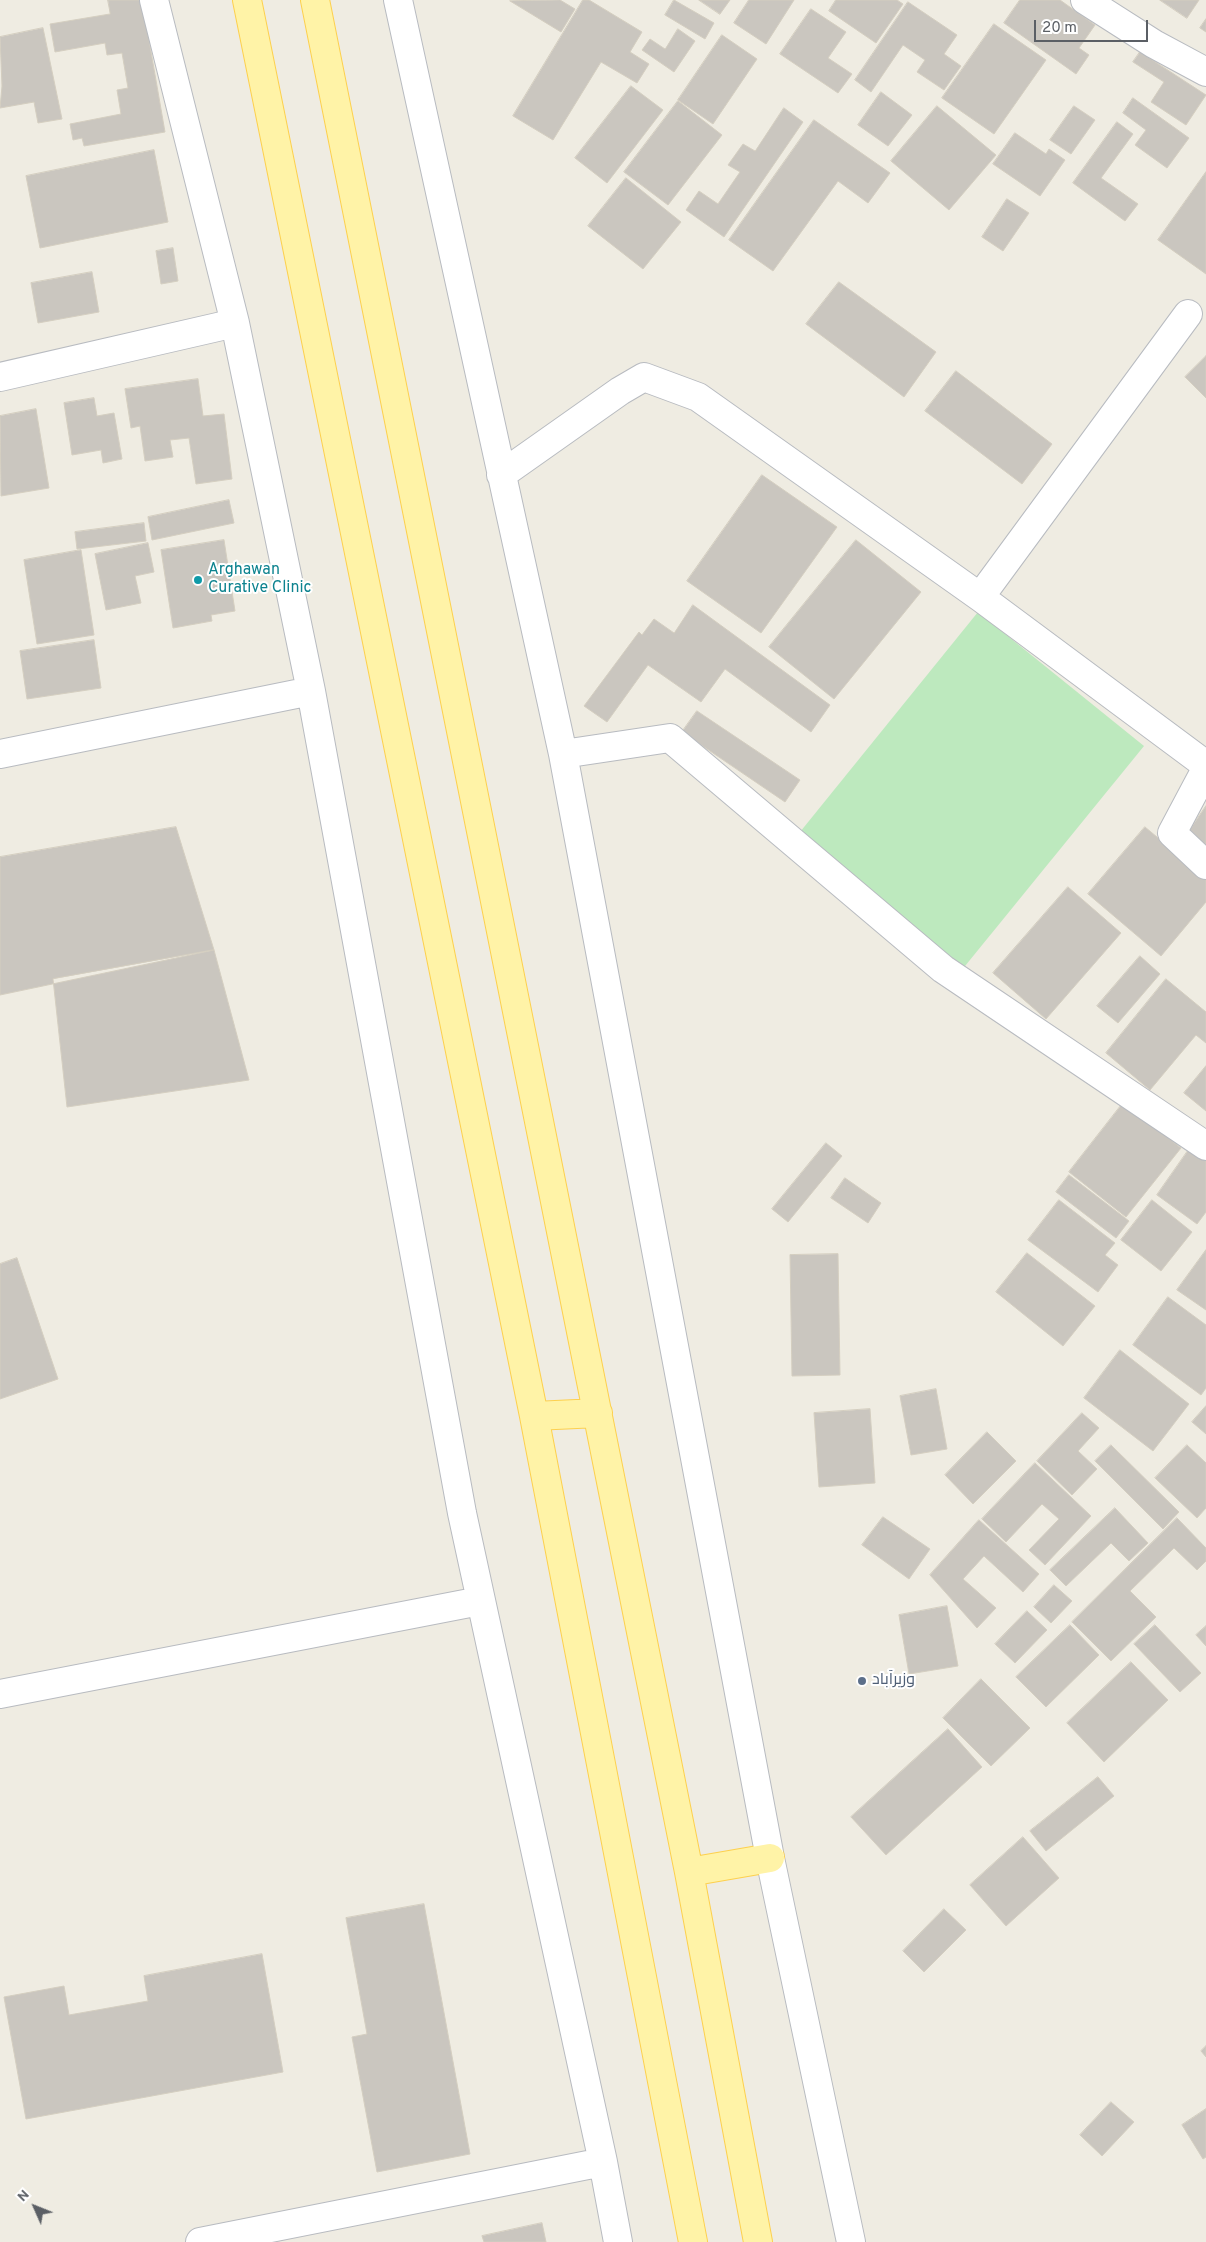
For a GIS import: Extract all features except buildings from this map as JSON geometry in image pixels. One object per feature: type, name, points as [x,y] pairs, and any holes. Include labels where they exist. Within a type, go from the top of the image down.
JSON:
[{"type":"main road","points":[[247,0],[534,1416],[693,2242]]},
{"type":"main road","points":[[315,0],[689,1872],[758,2242]]},
{"type":"main road","points":[[534,1416],[598,1413]]},
{"type":"main road","points":[[689,1872],[770,1858]]},
{"type":"street","points":[[154,0],[235,323],[311,691],[480,1601],[603,2162],[618,2242]]},
{"type":"street","points":[[398,0],[563,754],[770,1858],[851,2242]]},
{"type":"street","points":[[1085,0],[1154,44],[1206,72]]},
{"type":"street","points":[[980,598],[1188,314]]},
{"type":"street","points":[[0,377],[235,323]]},
{"type":"street","points":[[501,476],[620,391],[644,377],[698,397],[980,598],[1206,765]]},
{"type":"street","points":[[0,754],[311,691]]},
{"type":"street","points":[[563,754],[670,738],[944,969],[1206,1146]]},
{"type":"street","points":[[1206,769],[1172,833],[1206,865]]},
{"type":"street","points":[[0,1694],[480,1601]]},
{"type":"street","points":[[200,2242],[603,2162]]},
{"type":"green space","points":[[978,612],[1144,746],[961,971],[796,837]]},
{"type":"place","name":"Arghawan Curative Clinic","points":[[198,580]]},
{"type":"place","name":"وزیرآباد","points":[[862,1681]]}]
